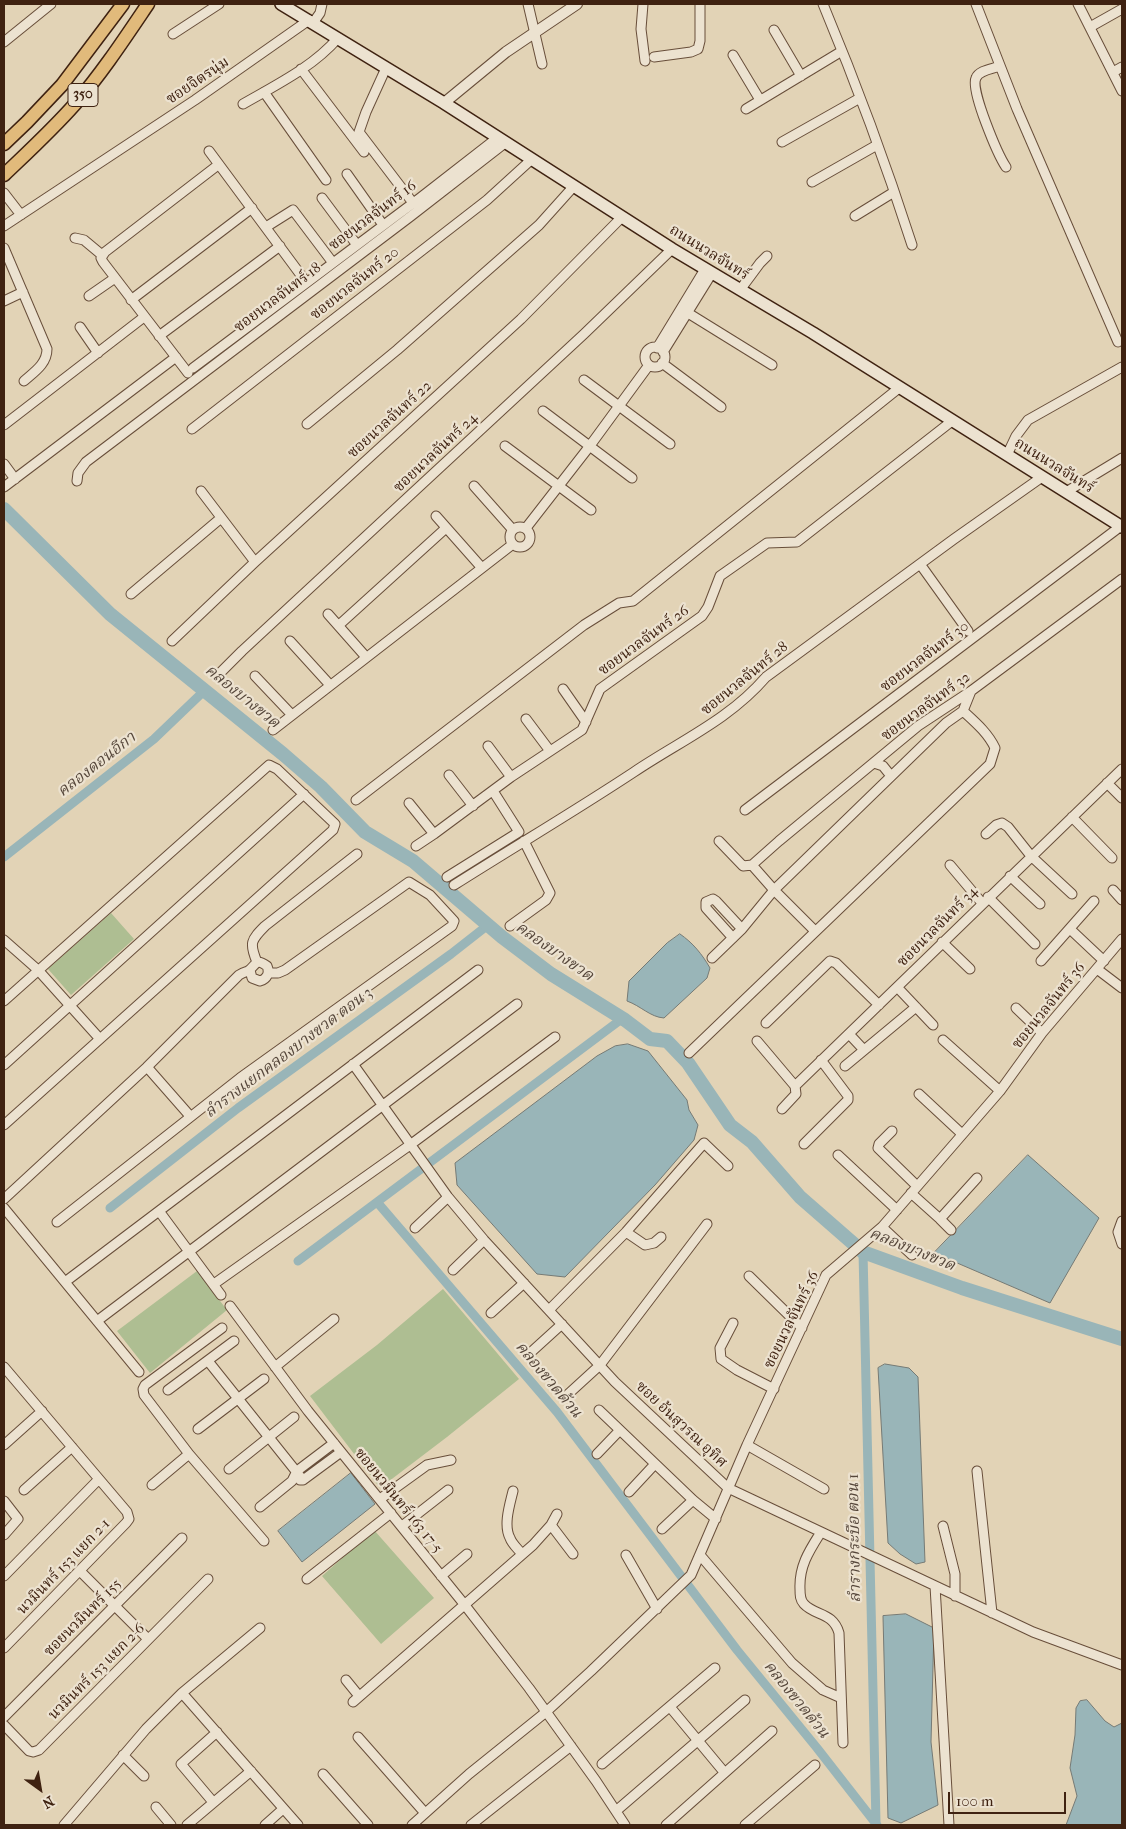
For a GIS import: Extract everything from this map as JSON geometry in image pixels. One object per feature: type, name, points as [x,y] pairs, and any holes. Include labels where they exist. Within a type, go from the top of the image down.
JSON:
[{"type":"main road","name":"350","points":[[4,144],[62,85],[123,4]]},
{"type":"main road","name":"350","points":[[4,175],[76,104],[118,50],[148,4]]},
{"type":"main road","name":"ถนนนวลจันทร์","points":[[281,4],[444,103],[672,249],[813,333],[1121,527]]},
{"type":"street","points":[[4,42],[51,4]]},
{"type":"street","points":[[174,34],[219,4]]},
{"type":"street","points":[[311,22],[320,13],[322,4]]},
{"type":"street","points":[[528,4],[542,64]]},
{"type":"street","points":[[444,103],[533,32],[577,4]]},
{"type":"street","points":[[643,4],[641,29],[645,61]]},
{"type":"street","points":[[654,56],[691,52],[698,49],[700,41],[700,4]]},
{"type":"street","points":[[823,4],[888,172],[912,245]]},
{"type":"street","points":[[976,4],[1017,109],[1118,342]]},
{"type":"street","points":[[1078,4],[1122,91]]},
{"type":"street","points":[[1090,27],[1122,9]]},
{"type":"street","name":"ซอยจิตรนุ่ม","points":[[4,226],[311,22]]},
{"type":"street","points":[[774,30],[801,76]]},
{"type":"street","points":[[243,104],[301,69],[321,55],[338,38]]},
{"type":"street","points":[[746,109],[842,51]]},
{"type":"street","points":[[733,55],[760,100]]},
{"type":"street","points":[[1000,66],[978,75],[975,78],[975,84],[984,118],[1006,167]]},
{"type":"street","points":[[1113,72],[1122,67]]},
{"type":"street","points":[[386,68],[359,132],[410,199]]},
{"type":"street","points":[[301,69],[364,152]]},
{"type":"street","points":[[264,92],[326,180]]},
{"type":"street","points":[[782,142],[860,98]]},
{"type":"street","name":"ซอยนวลจันทร์ 16","points":[[176,357],[190,370],[265,319],[306,282],[501,141]]},
{"type":"street","name":"ซอยนวลจันทร์ 18","points":[[77,481],[78,473],[86,462],[265,319],[411,216],[501,141]]},
{"type":"street","points":[[812,182],[877,145]]},
{"type":"street","points":[[209,151],[306,282]]},
{"type":"street","name":"ซอยนวลจันทร์ 20","points":[[192,429],[487,200],[532,159]]},
{"type":"street","points":[[102,255],[218,165]]},
{"type":"street","points":[[347,174],[383,225]]},
{"type":"street","points":[[307,424],[412,337],[540,225],[574,186]]},
{"type":"street","points":[[855,216],[894,192]]},
{"type":"street","points":[[4,193],[21,215]]},
{"type":"street","points":[[322,198],[357,246]]},
{"type":"street","points":[[131,300],[252,208]]},
{"type":"street","points":[[266,227],[293,210],[334,263]]},
{"type":"street","name":"ซอยนวลจันทร์ 22","points":[[172,641],[255,562],[521,319],[622,216]]},
{"type":"street","points":[[4,487],[176,357],[103,262],[102,255],[84,240],[75,238]]},
{"type":"street","points":[[160,336],[280,246]]},
{"type":"street","points":[[4,248],[47,350],[48,357],[44,363],[24,381]]},
{"type":"street","name":"ซอยนวลจันทร์ 24","points":[[217,676],[242,650],[584,334],[672,249]]},
{"type":"street","points":[[740,290],[760,263],[768,256]]},
{"type":"street","points":[[660,350],[688,313],[708,271]]},
{"type":"street","points":[[660,350],[708,271]]},
{"type":"street","points":[[89,296],[115,278]]},
{"type":"street","points":[[4,300],[23,292]]},
{"type":"street","points":[[688,313],[772,365]]},
{"type":"street","points":[[4,425],[144,317]]},
{"type":"street","points":[[80,327],[98,353]]},
{"type":"street","points":[[651,348],[660,350],[664,357],[662,363],[657,367],[649,365],[645,358],[646,352],[651,348]]},
{"type":"street","points":[[662,363],[721,407]]},
{"type":"street","points":[[526,528],[590,447],[649,365]]},
{"type":"street","points":[[1007,455],[1016,436],[1028,420],[1122,367]]},
{"type":"street","points":[[584,380],[670,444]]},
{"type":"street","points":[[356,800],[584,625],[619,604],[633,601],[899,388]]},
{"type":"street","points":[[543,411],[632,478]]},
{"type":"street","name":"ซอยนวลจันทร์ 26","points":[[416,846],[474,806],[511,777],[582,730],[600,689],[702,616],[708,607],[720,576],[767,543],[797,542],[952,421]]},
{"type":"street","points":[[505,446],[591,510]]},
{"type":"street","points":[[1066,492],[1122,458]]},
{"type":"street","points":[[4,464],[15,478]]},
{"type":"street","name":"ซอยนวลจันทร์ 28","points":[[454,885],[608,790],[635,771],[688,740],[750,695],[766,677],[1042,477]]},
{"type":"street","points":[[474,486],[513,530]]},
{"type":"street","points":[[201,491],[255,562]]},
{"type":"street","points":[[436,516],[482,568]]},
{"type":"street","points":[[131,594],[221,518]]},
{"type":"street","points":[[512,544],[510,536],[513,530],[519,527],[526,528]]},
{"type":"street","name":"ซอยนวลจันทร์ 30","points":[[745,810],[1121,527]]},
{"type":"street","points":[[339,626],[446,528]]},
{"type":"street","points":[[512,544],[522,547],[528,544],[531,537],[526,528]]},
{"type":"street","points":[[273,730],[512,544]]},
{"type":"street","points":[[920,564],[968,631]]},
{"type":"street","name":"ซอยนวลจันทร์ 32","points":[[752,865],[918,726],[971,691],[1122,579]]},
{"type":"street","points":[[328,614],[366,657]]},
{"type":"street","points":[[290,642],[330,685]]},
{"type":"street","points":[[256,676],[292,715]]},
{"type":"street","points":[[563,689],[586,722]]},
{"type":"street","points":[[712,958],[734,938],[774,890],[946,723],[963,711],[971,691]]},
{"type":"street","points":[[689,1053],[990,764],[995,748],[993,744],[979,726],[963,711]]},
{"type":"street","points":[[526,719],[550,751]]},
{"type":"street","points":[[488,746],[511,777]]},
{"type":"street","points":[[874,763],[883,766],[891,776]]},
{"type":"street","points":[[4,1001],[269,765],[277,769],[335,824],[335,828],[4,1125]]},
{"type":"street","name":"ซอยนวลจันทร์ 34","points":[[782,1109],[796,1094],[794,1086],[1122,769]]},
{"type":"street","points":[[448,775],[474,806]]},
{"type":"street","points":[[1107,783],[1122,798]]},
{"type":"street","points":[[447,877],[519,832],[493,791]]},
{"type":"street","points":[[4,1065],[304,794]]},
{"type":"street","points":[[408,803],[434,834]]},
{"type":"street","points":[[1072,817],[1112,858]]},
{"type":"street","points":[[986,834],[996,825],[1002,823],[1008,827],[1031,856],[1072,894]]},
{"type":"street","points":[[510,926],[546,900],[550,893],[524,841]]},
{"type":"street","points":[[719,841],[743,866],[752,865],[815,931]]},
{"type":"street","points":[[250,970],[252,978],[260,981],[267,977],[268,969],[264,964],[257,962],[251,949],[256,935],[357,854]]},
{"type":"street","points":[[950,865],[985,900],[1035,944]]},
{"type":"street","points":[[1010,876],[1040,904]]},
{"type":"street","points":[[57,1222],[240,1078],[452,926],[454,921],[430,895],[409,882],[285,970],[278,974],[268,973]]},
{"type":"street","points":[[1113,890],[1122,900]]},
{"type":"street","points":[[734,938],[706,908],[706,902],[713,899],[716,901],[742,929]]},
{"type":"street","points":[[1041,961],[1094,902]]},
{"type":"street","points":[[1070,929],[1104,961]]},
{"type":"street","name":"ซอยนวลจันทร์ 36","points":[[412,1825],[469,1774],[546,1712],[691,1575],[747,1445],[822,1282],[831,1270],[863,1245],[897,1210],[1000,1091],[1042,1034],[1122,940]]},
{"type":"street","points":[[4,941],[38,970],[100,1039]]},
{"type":"street","points":[[942,942],[970,969]]},
{"type":"street","points":[[766,1023],[830,961],[836,963],[879,1005]]},
{"type":"street","points":[[4,1199],[147,1067],[240,974],[250,970],[257,962]]},
{"type":"street","points":[[1097,969],[1122,988]]},
{"type":"street","points":[[65,1282],[478,970]]},
{"type":"street","points":[[897,987],[933,1025]]},
{"type":"street","points":[[97,1321],[517,1004]]},
{"type":"street","points":[[845,1066],[916,1008]]},
{"type":"street","points":[[1016,1008],[1042,1034]]},
{"type":"street","points":[[849,1034],[864,1050]]},
{"type":"street","points":[[214,1284],[410,1145],[555,1037]]},
{"type":"street","points":[[943,1040],[1000,1091]]},
{"type":"street","points":[[757,1041],[794,1086]]},
{"type":"street","points":[[804,1144],[848,1100],[848,1096],[821,1060]]},
{"type":"street","name":"ซอย อ้นสุวรณ อุทิศ","points":[[352,1064],[448,1197],[484,1240],[616,1382],[728,1488],[1033,1632],[1122,1665]]},
{"type":"street","points":[[147,1067],[190,1116]]},
{"type":"street","points":[[919,1094],[962,1134]]},
{"type":"street","points":[[892,1130],[879,1144],[878,1148],[951,1230]]},
{"type":"street","points":[[549,1310],[626,1232],[704,1144],[728,1166]]},
{"type":"street","points":[[838,1155],[897,1210]]},
{"type":"street","points":[[940,1219],[976,1178]]},
{"type":"street","points":[[415,1228],[448,1197]]},
{"type":"street","points":[[4,1208],[139,1372]]},
{"type":"street","points":[[159,1211],[221,1295]]},
{"type":"street","points":[[1122,1222],[1118,1232],[1122,1244]]},
{"type":"street","points":[[565,1397],[600,1365],[708,1224]]},
{"type":"street","points":[[882,1227],[912,1255]]},
{"type":"street","points":[[626,1232],[645,1245],[654,1243],[661,1236]]},
{"type":"street","points":[[453,1270],[484,1240]]},
{"type":"street","points":[[749,1276],[802,1328]]},
{"type":"street","points":[[491,1313],[524,1283]]},
{"type":"street","name":"ซอยนวมินทร์ 163 17-5","points":[[230,1306],[341,1452],[464,1604],[546,1712],[571,1746],[619,1820]]},
{"type":"street","points":[[275,1367],[334,1319]]},
{"type":"street","points":[[732,1323],[720,1348],[721,1358],[737,1370],[774,1389]]},
{"type":"street","points":[[529,1354],[562,1324]]},
{"type":"street","points":[[222,1328],[157,1376],[143,1389],[146,1400],[189,1454],[264,1541]]},
{"type":"street","points":[[168,1390],[234,1341]]},
{"type":"street","points":[[208,1361],[303,1480]]},
{"type":"street","points":[[4,1576],[99,1479],[42,1411],[5,1372]]},
{"type":"street","points":[[198,1429],[264,1379]]},
{"type":"street","points":[[599,1410],[693,1500],[716,1519]]},
{"type":"street","points":[[4,1445],[42,1411]]},
{"type":"street","points":[[229,1469],[294,1417]]},
{"type":"street","points":[[597,1454],[620,1430]]},
{"type":"street","points":[[260,1507],[292,1481],[297,1471],[334,1443]]},
{"type":"street","points":[[747,1445],[824,1489]]},
{"type":"street","points":[[24,1490],[72,1446]]},
{"type":"street","points":[[292,1481],[303,1480],[341,1452]]},
{"type":"street","points":[[152,1485],[189,1454]]},
{"type":"street","points":[[380,1499],[427,1464],[451,1460]]},
{"type":"street","points":[[628,1492],[655,1464]]},
{"type":"street","points":[[978,1470],[992,1613]]},
{"type":"street","name":"นวมินทร์ 153 แยก 2-1","points":[[4,1648],[128,1519],[127,1512],[99,1479]]},
{"type":"street","points":[[402,1526],[448,1490]]},
{"type":"street","points":[[514,1491],[508,1514],[508,1534],[510,1540],[522,1554]]},
{"type":"street","points":[[4,1500],[18,1519],[4,1536]]},
{"type":"street","points":[[662,1529],[693,1500]]},
{"type":"street","points":[[307,1579],[391,1513]]},
{"type":"street","points":[[346,1680],[356,1699],[533,1545],[551,1525],[557,1514]]},
{"type":"street","points":[[551,1525],[573,1554]]},
{"type":"street","points":[[943,1526],[955,1574],[955,1596]]},
{"type":"street","points":[[821,1532],[811,1549],[800,1575],[800,1598],[803,1604],[832,1620],[838,1627],[842,1743]]},
{"type":"street","name":"ซอยนวมินทร์ 155","points":[[4,1717],[182,1538]]},
{"type":"street","points":[[441,1576],[467,1554]]},
{"type":"street","points":[[626,1555],[657,1609]]},
{"type":"street","points":[[700,1555],[792,1663],[823,1690],[841,1698]]},
{"type":"street","points":[[80,1571],[148,1639]]},
{"type":"street","name":"นวมินทร์ 153 แยก 2-6","points":[[4,1724],[29,1751],[39,1750],[208,1579]]},
{"type":"street","points":[[935,1586],[949,1825]]},
{"type":"street","points":[[64,1825],[146,1729],[182,1693],[260,1628]]},
{"type":"street","points":[[602,1764],[715,1668]]},
{"type":"street","points":[[182,1693],[298,1825]]},
{"type":"street","points":[[619,1820],[697,1739],[744,1700]]},
{"type":"street","points":[[670,1707],[724,1772]]},
{"type":"street","points":[[666,1825],[772,1731]]},
{"type":"street","points":[[213,1802],[181,1764],[217,1732]]},
{"type":"street","points":[[358,1738],[425,1813]]},
{"type":"street","points":[[471,1825],[483,1822],[571,1746]]},
{"type":"street","points":[[123,1756],[144,1776]]},
{"type":"street","points":[[746,1825],[815,1764]]},
{"type":"street","points":[[187,1825],[251,1771]]},
{"type":"street","points":[[323,1774],[368,1825]]},
{"type":"street","points":[[156,1807],[171,1825]]},
{"type":"street","points":[[264,1825],[284,1809]]},
{"type":"green space","points":[[111,913],[134,939],[71,995],[48,969]]},
{"type":"green space","points":[[197,1271],[227,1310],[150,1373],[117,1331]]},
{"type":"green space","points":[[443,1289],[519,1379],[380,1488],[310,1396],[377,1345]]},
{"type":"green space","points":[[374,1530],[434,1598],[381,1644],[322,1576]]},
{"type":"water","points":[[680,934],[697,949],[710,968],[707,978],[664,1018],[659,1017],[627,1001],[629,981],[667,943]]},
{"type":"water","points":[[628,1044],[648,1051],[687,1100],[689,1110],[698,1125],[694,1140],[655,1185],[565,1277],[537,1274],[457,1185],[455,1163],[597,1056],[615,1046]]},
{"type":"water","points":[[1028,1155],[1099,1218],[1050,1303],[934,1253]]},
{"type":"water","points":[[885,1364],[909,1368],[918,1377],[925,1562],[916,1564],[900,1554],[888,1543],[878,1368]]},
{"type":"water","points":[[351,1473],[375,1504],[302,1562],[278,1531]]},
{"type":"water","points":[[906,1614],[934,1628],[931,1742],[938,1805],[901,1823],[888,1818],[883,1616]]},
{"type":"water","points":[[1087,1700],[1105,1721],[1114,1727],[1122,1723],[1122,1825],[1066,1825],[1077,1796],[1070,1768],[1075,1735],[1076,1708],[1080,1701]]},
{"type":"waterway","name":"คลองบางขวด","points":[[4,509],[110,614],[283,754],[321,787],[365,832],[413,861],[502,937],[551,974],[625,1020],[650,1039],[667,1041],[688,1063],[730,1125],[752,1142],[800,1197],[863,1252],[962,1288],[1122,1339]]},
{"type":"waterway","name":"คลองดอนอีกา","points":[[4,857],[154,739],[204,691]]},
{"type":"waterway","name":"ลำรางแยกคลองบางขวด ตอน 3","points":[[110,1208],[238,1108],[451,954],[488,925]]},
{"type":"waterway","name":"คลองขวดด้วน","points":[[623,1018],[377,1202],[557,1412],[737,1650],[877,1825]]},
{"type":"waterway","points":[[298,1261],[377,1202]]},
{"type":"waterway","name":"ลำรางกระบือ ตอน 1","points":[[863,1252],[876,1823]]}]
